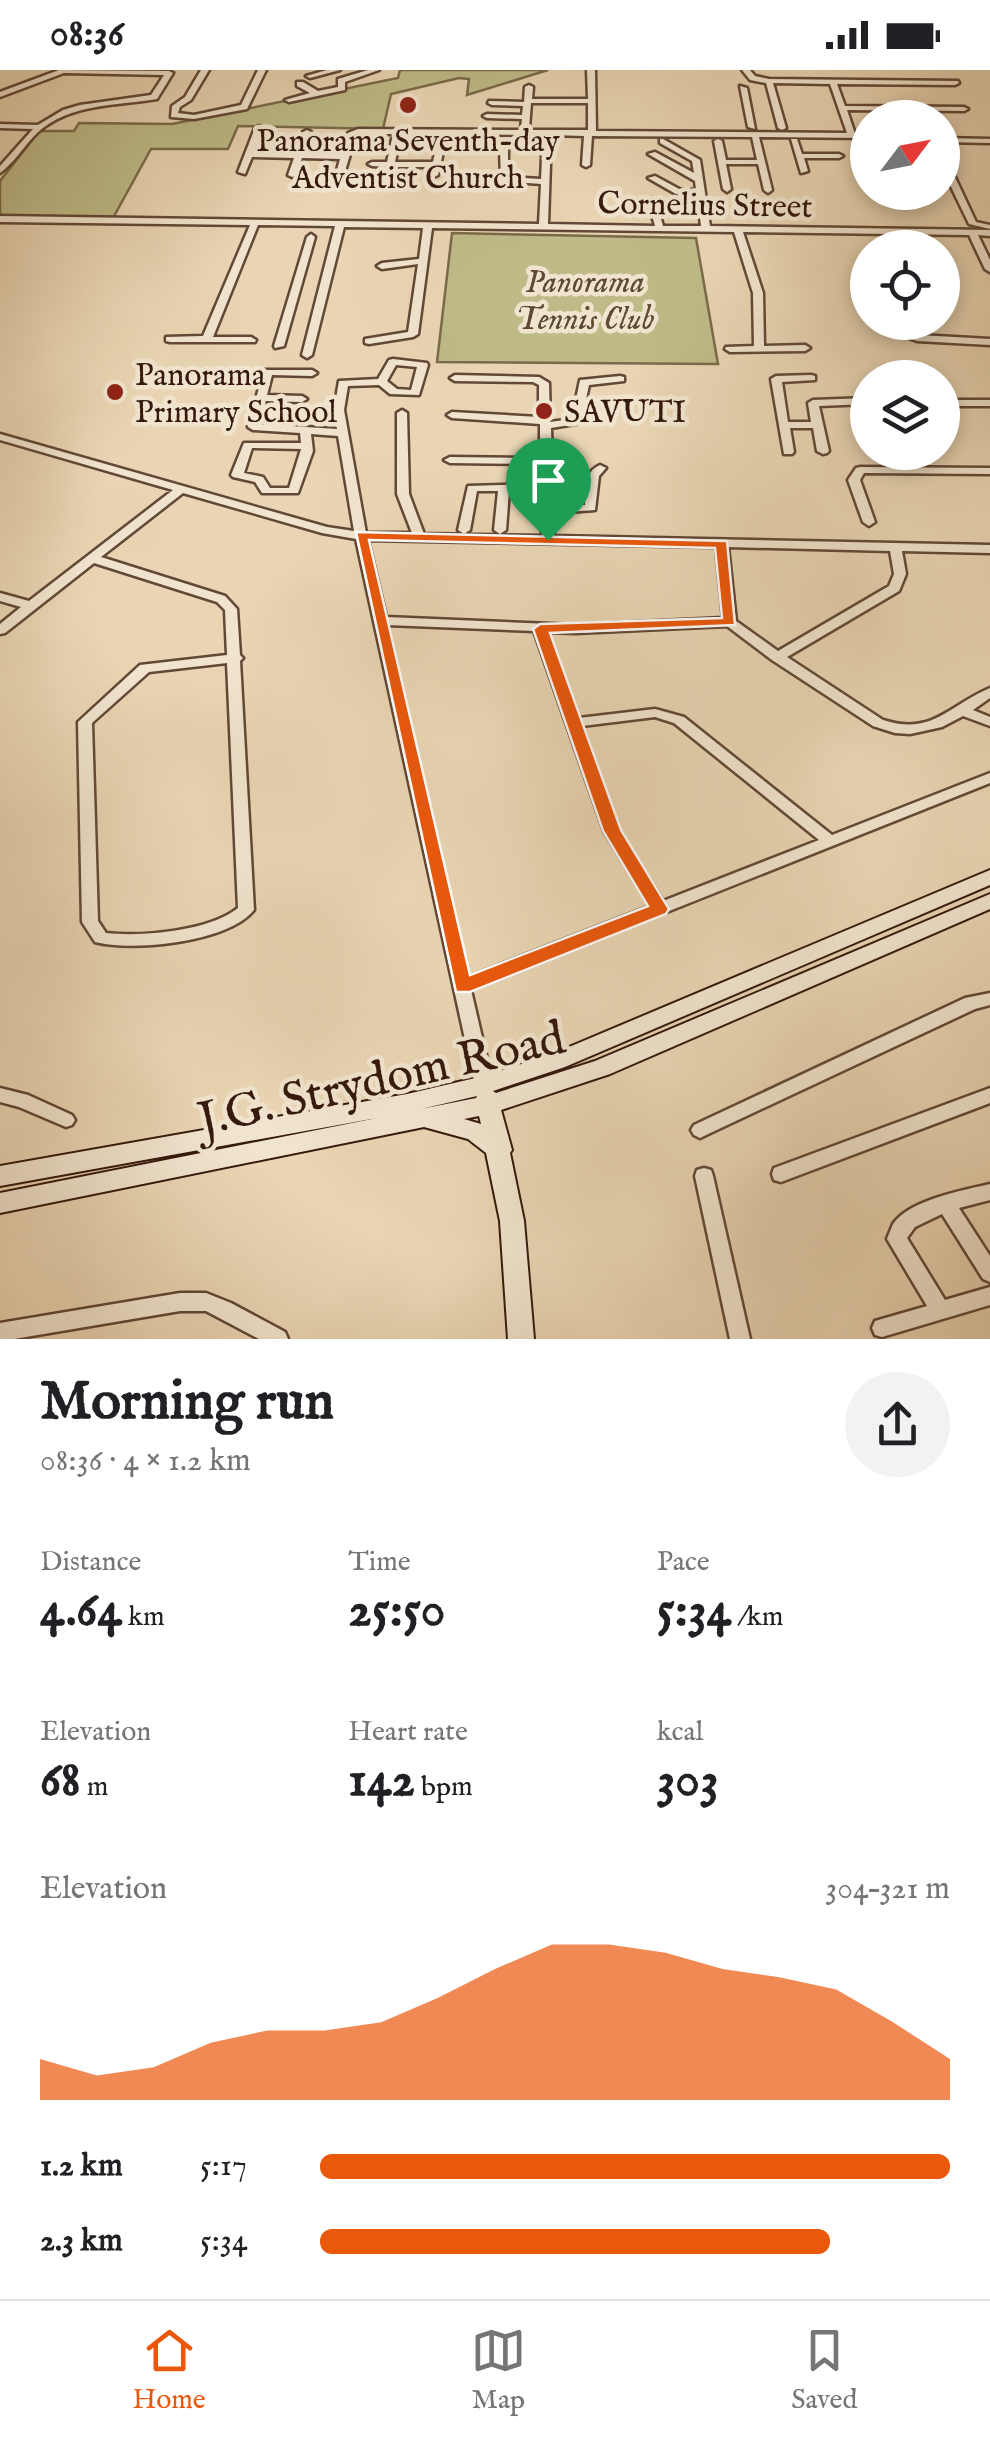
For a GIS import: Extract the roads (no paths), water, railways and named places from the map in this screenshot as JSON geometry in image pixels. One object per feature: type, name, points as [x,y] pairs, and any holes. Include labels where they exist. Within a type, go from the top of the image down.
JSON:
[{"type":"street","points":[[0,96],[63,71],[154,70],[169,74],[154,97],[66,108],[36,127],[0,171]]},
{"type":"street","points":[[206,70],[198,85],[176,106],[174,116],[194,118],[244,107],[262,70]]},
{"type":"street","points":[[310,76],[336,70]]},
{"type":"street","points":[[289,100],[342,88],[341,81],[375,70]]},
{"type":"street","points":[[586,165],[591,70]]},
{"type":"street","points":[[746,70],[753,78],[769,81],[955,83]]},
{"type":"street","points":[[769,81],[782,128]]},
{"type":"street","points":[[833,82],[850,130]]},
{"type":"street","points":[[300,84],[316,94]]},
{"type":"street","points":[[163,85],[174,85]]},
{"type":"street","points":[[184,85],[198,85]]},
{"type":"street","points":[[525,128],[529,87]]},
{"type":"street","points":[[743,88],[768,190]]},
{"type":"street","points":[[492,102],[590,102]]},
{"type":"street","points":[[747,106],[776,107]]},
{"type":"street","points":[[842,108],[964,109]]},
{"type":"street","points":[[487,116],[526,117]]},
{"type":"street","points":[[0,126],[36,127]]},
{"type":"street","points":[[242,172],[259,128]]},
{"type":"street","points":[[372,164],[435,170],[444,131]]},
{"type":"street","points":[[339,178],[352,132],[754,131],[850,136]]},
{"type":"street","points":[[292,174],[307,132]]},
{"type":"street","points":[[543,227],[547,132]]},
{"type":"street","points":[[833,136],[843,172]]},
{"type":"street","points":[[388,176],[396,139]]},
{"type":"street","points":[[960,139],[989,139]]},
{"type":"street","points":[[663,141],[695,158],[706,229]]},
{"type":"street","points":[[718,141],[727,189]]},
{"type":"street","points":[[794,141],[804,171]]},
{"type":"street","points":[[504,148],[504,178],[546,182]]},
{"type":"street","points":[[249,154],[345,156]]},
{"type":"street","points":[[652,154],[698,179]]},
{"type":"street","points":[[799,156],[839,156]]},
{"type":"street","points":[[722,162],[762,162]]},
{"type":"street","points":[[652,178],[680,192],[702,193]]},
{"type":"street","points":[[960,196],[973,224],[990,230]]},
{"type":"street","points":[[652,201],[660,229]]},
{"type":"street","name":"Cornelius Street","points":[[0,219],[850,232]]},
{"type":"street","points":[[208,339],[254,223]]},
{"type":"street","points":[[306,356],[340,224]]},
{"type":"street","points":[[369,341],[413,334],[428,225]]},
{"type":"street","points":[[738,230],[746,267],[753,276],[760,348]]},
{"type":"street","name":"Cornelius Street","points":[[960,233],[990,230]]},
{"type":"street","points":[[972,233],[985,251],[990,269]]},
{"type":"street","points":[[278,346],[311,237]]},
{"type":"street","points":[[382,266],[422,261]]},
{"type":"street","points":[[302,268],[329,268]]},
{"type":"street","points":[[170,339],[251,340]]},
{"type":"street","points":[[944,340],[990,342]]},
{"type":"street","points":[[730,349],[805,348]]},
{"type":"street","points":[[312,373],[268,372],[253,427],[342,433]]},
{"type":"street","points":[[455,378],[541,380],[545,386],[548,540]]},
{"type":"street","points":[[452,415],[577,422],[584,382],[620,378]]},
{"type":"street","points":[[788,452],[776,379],[811,378]]},
{"type":"street","points":[[381,382],[342,383],[338,406],[361,536],[500,1151],[512,1220],[521,1339]]},
{"type":"street","points":[[261,398],[302,399]]},
{"type":"street","points":[[823,451],[815,402],[850,401]]},
{"type":"street","points":[[960,402],[990,403]]},
{"type":"street","points":[[402,414],[403,494],[420,538]]},
{"type":"street","points":[[783,425],[817,425]]},
{"type":"street","points":[[305,430],[306,446],[294,492],[266,492],[259,479],[237,475],[248,445],[306,446]]},
{"type":"street","points":[[0,437],[180,490],[361,536],[990,549]]},
{"type":"street","points":[[450,460],[549,461]]},
{"type":"street","points":[[550,510],[591,508],[593,475],[600,468]]},
{"type":"street","points":[[869,522],[854,480],[860,470],[990,471]]},
{"type":"street","points":[[500,530],[504,487]]},
{"type":"street","points":[[464,530],[470,490],[549,487]]},
{"type":"street","points":[[0,630],[180,490]]},
{"type":"street","points":[[722,544],[730,622]]},
{"type":"street","points":[[777,656],[895,588],[900,574],[895,547]]},
{"type":"street","points":[[94,560],[226,602],[232,609],[236,658],[246,910],[240,918],[209,929],[121,941],[96,934],[90,922],[90,832],[82,732],[90,716],[145,668],[236,658]]},
{"type":"street","points":[[0,597],[30,606]]},
{"type":"street","points":[[381,621],[540,629],[730,622],[878,722],[903,731],[932,728],[990,692]]},
{"type":"street","points":[[540,629],[616,840],[660,909]]},
{"type":"street","points":[[962,711],[990,722]]},
{"type":"street","points":[[574,723],[645,714],[679,720],[830,841]]},
{"type":"street","points":[[463,986],[990,778]]},
{"type":"street","name":"J.G. Strydom Road","points":[[0,1203],[412,1121],[486,1095],[990,877]]},
{"type":"street","name":"J.G. Strydom Road","points":[[0,1176],[407,1103],[486,1095],[602,1068],[990,902]]},
{"type":"street","points":[[700,1130],[852,1057],[990,998]]},
{"type":"street","points":[[0,1094],[66,1120]]},
{"type":"street","points":[[781,1174],[990,1095]]},
{"type":"street","points":[[412,1121],[474,1131],[500,1151]]},
{"type":"street","points":[[704,1176],[740,1339]]},
{"type":"street","points":[[942,1312],[897,1239],[897,1232],[906,1221],[946,1204],[990,1192]]},
{"type":"street","points":[[946,1204],[990,1273]]},
{"type":"street","points":[[882,1328],[990,1296]]},
{"type":"street","points":[[0,1332],[180,1302],[206,1302],[278,1339]]},
{"type":"place","name":"Panorama Seventh-day Adventist Church","points":[[408,105]]},
{"type":"place","name":"Panorama Primary School","points":[[115,392]]},
{"type":"place","name":"SAVUTI","points":[[544,411]]},
{"type":"park label","name":"Panorama Tennis Club","points":[[585,300]]}]
